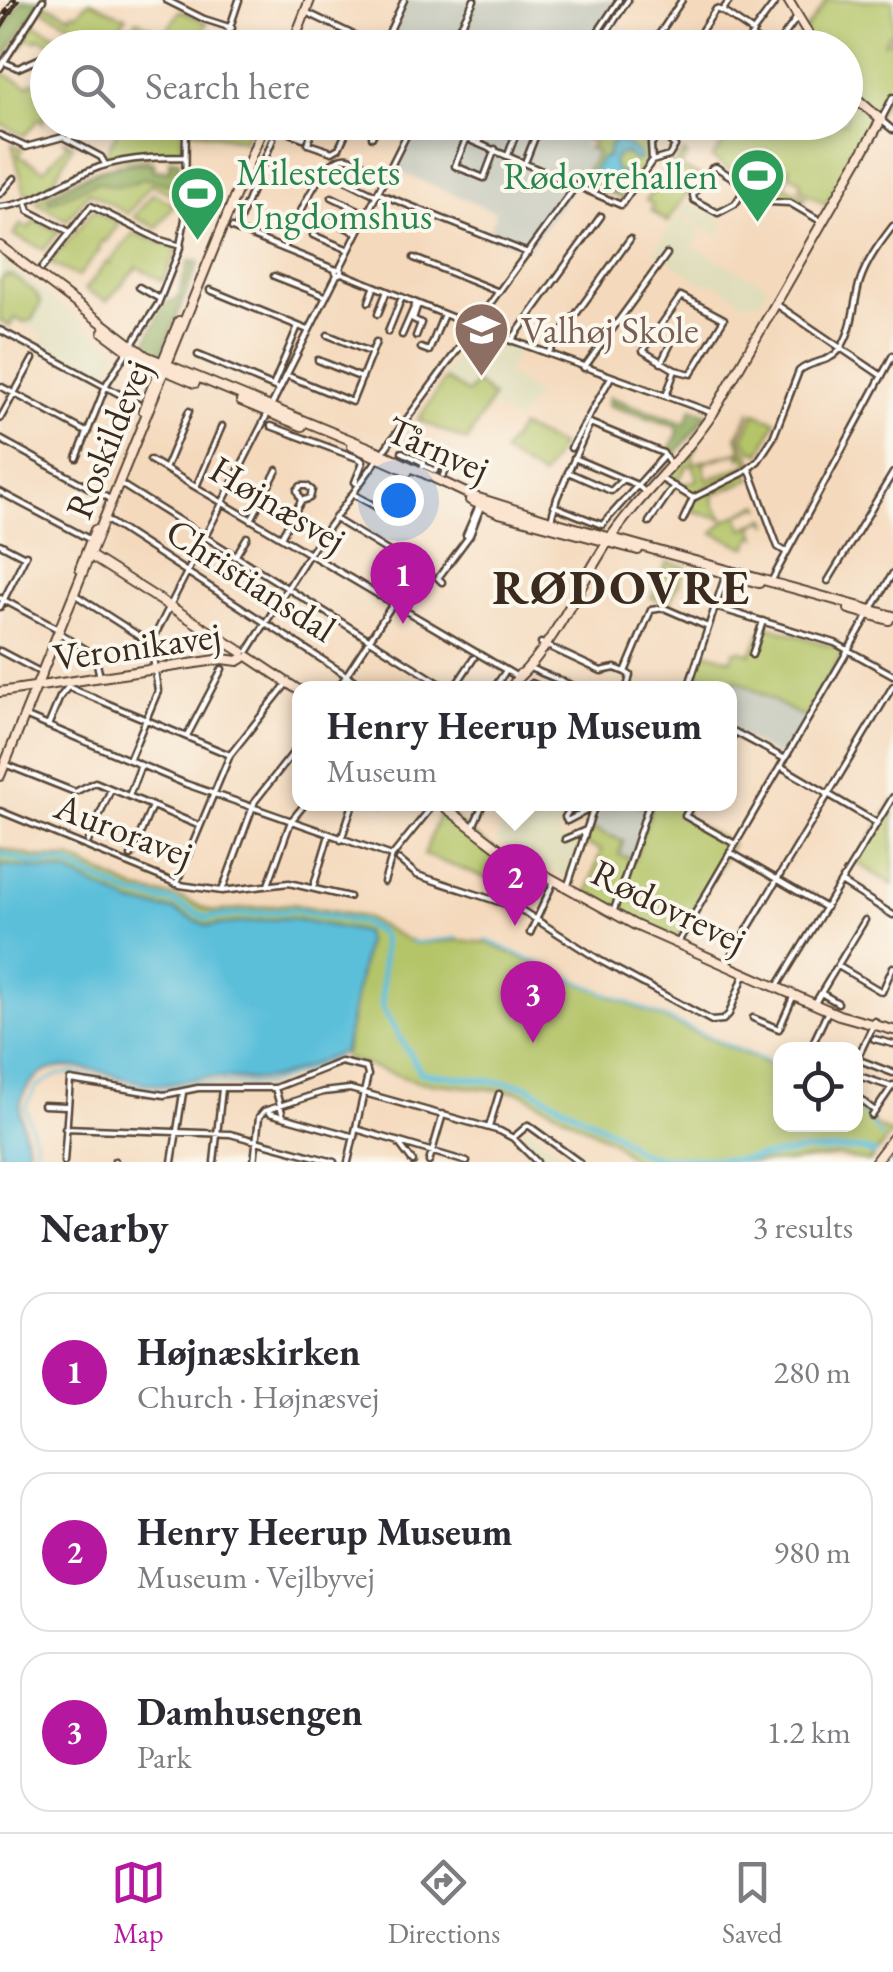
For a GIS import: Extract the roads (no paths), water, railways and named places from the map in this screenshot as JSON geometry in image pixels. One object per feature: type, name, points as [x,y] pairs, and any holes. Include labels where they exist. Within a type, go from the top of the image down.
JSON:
[{"type":"street","points":[[30,63],[18,68],[2,65],[43,0]]},
{"type":"street","points":[[166,0],[204,20],[232,28],[239,0]]},
{"type":"street","points":[[302,30],[313,0]]},
{"type":"street","points":[[300,30],[313,0]]},
{"type":"street","points":[[390,30],[404,0]]},
{"type":"street","points":[[459,30],[474,0]]},
{"type":"street","points":[[599,30],[619,0]]},
{"type":"street","points":[[608,30],[628,0]]},
{"type":"street","points":[[662,30],[682,0]]},
{"type":"street","points":[[702,30],[730,0]]},
{"type":"street","points":[[755,30],[777,0]]},
{"type":"street","points":[[788,0],[806,30]]},
{"type":"street","points":[[706,3],[746,30]]},
{"type":"street","points":[[310,14],[344,30]]},
{"type":"street","points":[[786,30],[798,16]]},
{"type":"street","points":[[554,506],[602,526],[671,466],[713,413],[893,97]]},
{"type":"street","points":[[863,104],[893,130]]},
{"type":"street","points":[[0,136],[26,146],[49,140]]},
{"type":"street","points":[[69,140],[101,157],[106,164]]},
{"type":"street","points":[[77,458],[106,386],[160,299],[181,246],[185,140]]},
{"type":"street","name":"Roskildevej","points":[[3,764],[256,140]]},
{"type":"street","points":[[273,140],[234,229],[511,341],[713,413]]},
{"type":"street","points":[[309,140],[308,144],[332,152],[342,140]]},
{"type":"street","points":[[276,388],[404,140]]},
{"type":"street","points":[[466,140],[456,166],[484,178],[495,150]]},
{"type":"street","points":[[472,140],[622,204],[652,160],[668,156],[675,146],[669,140]]},
{"type":"street","points":[[508,155],[513,140]]},
{"type":"street","points":[[525,162],[534,140]]},
{"type":"street","points":[[652,160],[650,148],[655,140]]},
{"type":"street","points":[[0,206],[38,198],[106,164],[138,158],[184,157]]},
{"type":"street","points":[[284,249],[308,198],[336,161],[348,158],[385,178]]},
{"type":"street","points":[[716,166],[743,183],[744,189],[735,204],[718,214],[694,200],[693,195],[716,166]]},
{"type":"street","points":[[0,194],[14,178]]},
{"type":"street","points":[[341,178],[528,253]]},
{"type":"street","points":[[744,189],[770,202],[790,203],[824,223]]},
{"type":"street","points":[[245,654],[309,554],[572,191]]},
{"type":"street","points":[[332,198],[367,214]]},
{"type":"street","points":[[26,202],[29,211],[70,232]]},
{"type":"street","points":[[42,268],[89,208],[95,206],[160,240],[181,246]]},
{"type":"street","points":[[322,216],[358,233]]},
{"type":"street","points":[[511,341],[601,216]]},
{"type":"street","points":[[683,520],[693,498],[749,469],[773,438],[799,372],[806,365],[828,359],[841,348],[852,322],[864,271],[893,226]]},
{"type":"street","points":[[313,235],[349,250]]},
{"type":"street","points":[[547,354],[630,239]]},
{"type":"street","name":"Tårnvej","points":[[0,249],[127,348],[483,504],[893,619]]},
{"type":"street","points":[[584,368],[667,254]]},
{"type":"street","points":[[414,258],[499,292]]},
{"type":"street","points":[[274,276],[325,296]]},
{"type":"street","points":[[368,302],[374,286]]},
{"type":"street","points":[[140,287],[160,299]]},
{"type":"street","points":[[210,290],[308,330]]},
{"type":"street","points":[[378,314],[387,291]]},
{"type":"street","points":[[680,296],[724,320],[692,374],[675,370],[642,351],[680,296]]},
{"type":"street","points":[[388,332],[402,297]]},
{"type":"street","points":[[402,334],[417,303]]},
{"type":"street","points":[[416,336],[422,323],[412,319],[417,303]]},
{"type":"street","points":[[776,304],[882,376]]},
{"type":"street","points":[[421,348],[429,351],[444,314]]},
{"type":"street","points":[[129,760],[158,692],[151,643],[269,410],[298,326]]},
{"type":"street","points":[[661,363],[678,329]]},
{"type":"street","points":[[0,330],[138,404]]},
{"type":"street","points":[[328,335],[372,353]]},
{"type":"street","points":[[286,375],[352,402],[376,342]]},
{"type":"street","points":[[198,356],[276,388]]},
{"type":"street","points":[[772,582],[893,356]]},
{"type":"street","points":[[0,420],[33,359]]},
{"type":"street","points":[[318,360],[362,378]]},
{"type":"street","name":"Roskildevej","points":[[0,776],[163,367]]},
{"type":"street","points":[[666,396],[675,370]]},
{"type":"street","points":[[571,448],[611,377]]},
{"type":"street","points":[[0,386],[88,433]]},
{"type":"street","points":[[165,469],[189,411]]},
{"type":"street","points":[[550,520],[590,422],[663,454],[671,466]]},
{"type":"street","points":[[196,487],[222,426]]},
{"type":"street","points":[[270,426],[360,459],[363,462],[355,482],[360,485]]},
{"type":"street","points":[[0,439],[108,498]]},
{"type":"street","name":"Tårnvej","points":[[402,452],[424,463],[422,467],[435,471],[444,460],[450,464],[443,475]]},
{"type":"street","points":[[516,681],[663,457]]},
{"type":"street","points":[[574,458],[642,490]]},
{"type":"street","name":"Højnæsvej","points":[[150,460],[518,678]]},
{"type":"street","points":[[749,469],[778,547],[786,552]]},
{"type":"street","points":[[251,520],[277,470]]},
{"type":"street","points":[[568,472],[611,491],[623,480]]},
{"type":"street","points":[[828,581],[893,473]]},
{"type":"street","points":[[660,478],[693,498]]},
{"type":"street","points":[[119,483],[438,681]]},
{"type":"street","points":[[649,522],[674,486]]},
{"type":"street","points":[[0,492],[91,540]]},
{"type":"street","points":[[353,494],[393,516]]},
{"type":"street","points":[[280,538],[300,501]]},
{"type":"street","points":[[442,582],[438,578],[475,525],[483,504]]},
{"type":"street","points":[[465,539],[483,504]]},
{"type":"street","name":"Tårnvej","points":[[483,504],[612,540]]},
{"type":"street","name":"Christiansdal","points":[[105,519],[354,681]]},
{"type":"street","points":[[335,519],[414,567]]},
{"type":"street","points":[[235,557],[247,536]]},
{"type":"street","points":[[0,544],[26,556],[0,607]]},
{"type":"street","points":[[87,557],[292,685]]},
{"type":"street","points":[[343,681],[410,578],[406,572],[398,568],[379,596]]},
{"type":"street","points":[[690,681],[727,572]]},
{"type":"street","name":"Tårnvej","points":[[727,572],[870,613]]},
{"type":"street","points":[[677,944],[893,573]]},
{"type":"street","points":[[74,594],[151,643]]},
{"type":"street","points":[[2,599],[95,655],[100,677]]},
{"type":"street","points":[[715,607],[849,649],[893,675]]},
{"type":"street","points":[[625,672],[651,610],[664,608],[708,627]]},
{"type":"street","points":[[752,655],[764,621]]},
{"type":"street","points":[[544,641],[601,671],[615,668],[625,672],[630,675],[629,681]]},
{"type":"street","points":[[0,650],[38,671]]},
{"type":"street","name":"Veronikavej","points":[[0,692],[222,659],[238,661],[245,654]]},
{"type":"street","points":[[456,681],[474,658]]},
{"type":"street","points":[[187,736],[222,669]]},
{"type":"street","points":[[532,669],[561,681]]},
{"type":"street","points":[[499,681],[506,671]]},
{"type":"street","points":[[176,884],[230,755],[288,682]]},
{"type":"street","points":[[48,726],[68,684],[230,755]]},
{"type":"street","points":[[726,965],[893,686]]},
{"type":"street","points":[[25,716],[214,794],[392,856]]},
{"type":"street","points":[[737,733],[785,759]]},
{"type":"street","points":[[222,891],[252,807],[292,754]]},
{"type":"street","points":[[3,764],[72,792],[92,782],[200,826]]},
{"type":"street","points":[[128,796],[141,766]]},
{"type":"street","points":[[780,766],[877,823]]},
{"type":"street","points":[[88,842],[111,789]]},
{"type":"street","points":[[777,987],[893,797]]},
{"type":"street","points":[[131,856],[152,806]]},
{"type":"street","name":"Auroravej","points":[[0,811],[176,884],[222,891],[290,884],[349,897]]},
{"type":"street","points":[[268,886],[291,822],[300,811]]},
{"type":"street","points":[[341,840],[351,811]]},
{"type":"street","points":[[384,882],[392,856],[432,811]]},
{"type":"street","name":"Rødovrevej","points":[[448,811],[524,865],[613,914],[794,995],[893,1028]]},
{"type":"street","points":[[472,829],[479,811]]},
{"type":"street","points":[[569,811],[567,821],[591,811]]},
{"type":"street","points":[[566,888],[593,811]]},
{"type":"street","points":[[613,914],[647,811]]},
{"type":"street","points":[[688,811],[686,816],[735,844]]},
{"type":"street","points":[[566,839],[586,830]]},
{"type":"street","points":[[313,888],[329,835]]},
{"type":"street","points":[[730,852],[826,908]]},
{"type":"street","points":[[399,860],[417,875],[511,904],[601,962],[712,1021],[723,1020],[729,1014],[745,973]]},
{"type":"street","points":[[511,904],[524,865]]},
{"type":"street","points":[[530,933],[554,881]]},
{"type":"street","points":[[841,882],[893,915]]},
{"type":"street","points":[[814,1003],[865,920]]},
{"type":"street","points":[[838,966],[882,992],[893,968]]},
{"type":"street","points":[[814,1042],[833,1008],[820,993]]},
{"type":"street","points":[[754,1018],[779,1029],[794,995]]},
{"type":"street","points":[[863,1052],[875,1024]]},
{"type":"street","points":[[874,1039],[893,1044]]},
{"type":"street","points":[[64,1162],[68,1083],[74,1079],[154,1095],[222,1088],[274,1088],[341,1062],[366,1068],[348,1162]]},
{"type":"street","points":[[863,1062],[893,1072]]},
{"type":"street","points":[[863,1076],[892,1086],[874,1113],[863,1103]]},
{"type":"street","points":[[214,1162],[222,1088]]},
{"type":"street","points":[[274,1088],[284,1117]]},
{"type":"street","points":[[254,1162],[259,1117],[264,1112],[332,1090],[364,1092],[489,1127],[513,1138],[533,1160]]},
{"type":"street","points":[[172,1162],[182,1092]]},
{"type":"street","points":[[489,1127],[498,1094]]},
{"type":"street","points":[[43,1105],[66,1106]]},
{"type":"street","points":[[264,1112],[355,1137]]},
{"type":"street","points":[[429,1162],[442,1114]]},
{"type":"street","points":[[513,1138],[528,1125],[579,1162]]},
{"type":"street","points":[[65,1128],[217,1132],[334,1162]]},
{"type":"street","points":[[356,1130],[466,1162]]},
{"type":"street","points":[[877,1162],[893,1138]]},
{"type":"street","points":[[397,1141],[413,1162]]},
{"type":"street","points":[[877,1162],[893,1146]]},
{"type":"street","points":[[351,1155],[360,1162]]},
{"type":"water","points":[[614,140],[620,140],[639,154],[636,161],[625,153],[615,157],[616,171],[629,176],[617,193],[599,180],[587,179],[601,158],[608,157]]},
{"type":"water","points":[[0,865],[67,872],[133,904],[174,910],[208,926],[288,918],[364,932],[366,941],[344,1052],[264,1080],[202,1078],[157,1085],[88,1069],[54,1069],[39,1075],[22,1097],[21,1115],[30,1162],[0,1162]]},
{"type":"waterway","points":[[0,854],[32,863],[64,863],[131,895],[173,902],[207,918],[292,910],[360,922],[379,932],[383,939],[382,1007],[421,1073],[524,1085],[654,1157],[736,1160],[804,1151],[860,1149],[874,1153]]},
{"type":"waterway","points":[[410,943],[458,938]]},
{"type":"waterway","points":[[486,940],[611,996]]},
{"type":"waterway","points":[[615,997],[773,1064]]},
{"type":"waterway","points":[[36,1162],[36,1142],[25,1107],[36,1087],[56,1075],[72,1073],[156,1091],[198,1083],[265,1085],[337,1059]]},
{"type":"waterway","points":[[863,1112],[882,1138]]},
{"type":"waterway","points":[[889,1159],[893,1161]]},
{"type":"tram line","points":[[0,30],[19,0]]},
{"type":"railway","points":[[0,22],[14,0]]},
{"type":"place","name":"Rødovrehallen","points":[[757,225]]},
{"type":"place","name":"Milestedets Ungdomshus","points":[[197,243]]},
{"type":"place","name":"Valhøj Skole","points":[[482,379]]},
{"type":"place","name":"Højnæskirken","points":[[403,624]]},
{"type":"place","name":"Henry Heerup Museum","points":[[515,926]]},
{"type":"place","name":"Damhusengen","points":[[533,1043]]},
{"type":"district","name":"RØDOVRE","points":[[622,587]]}]
